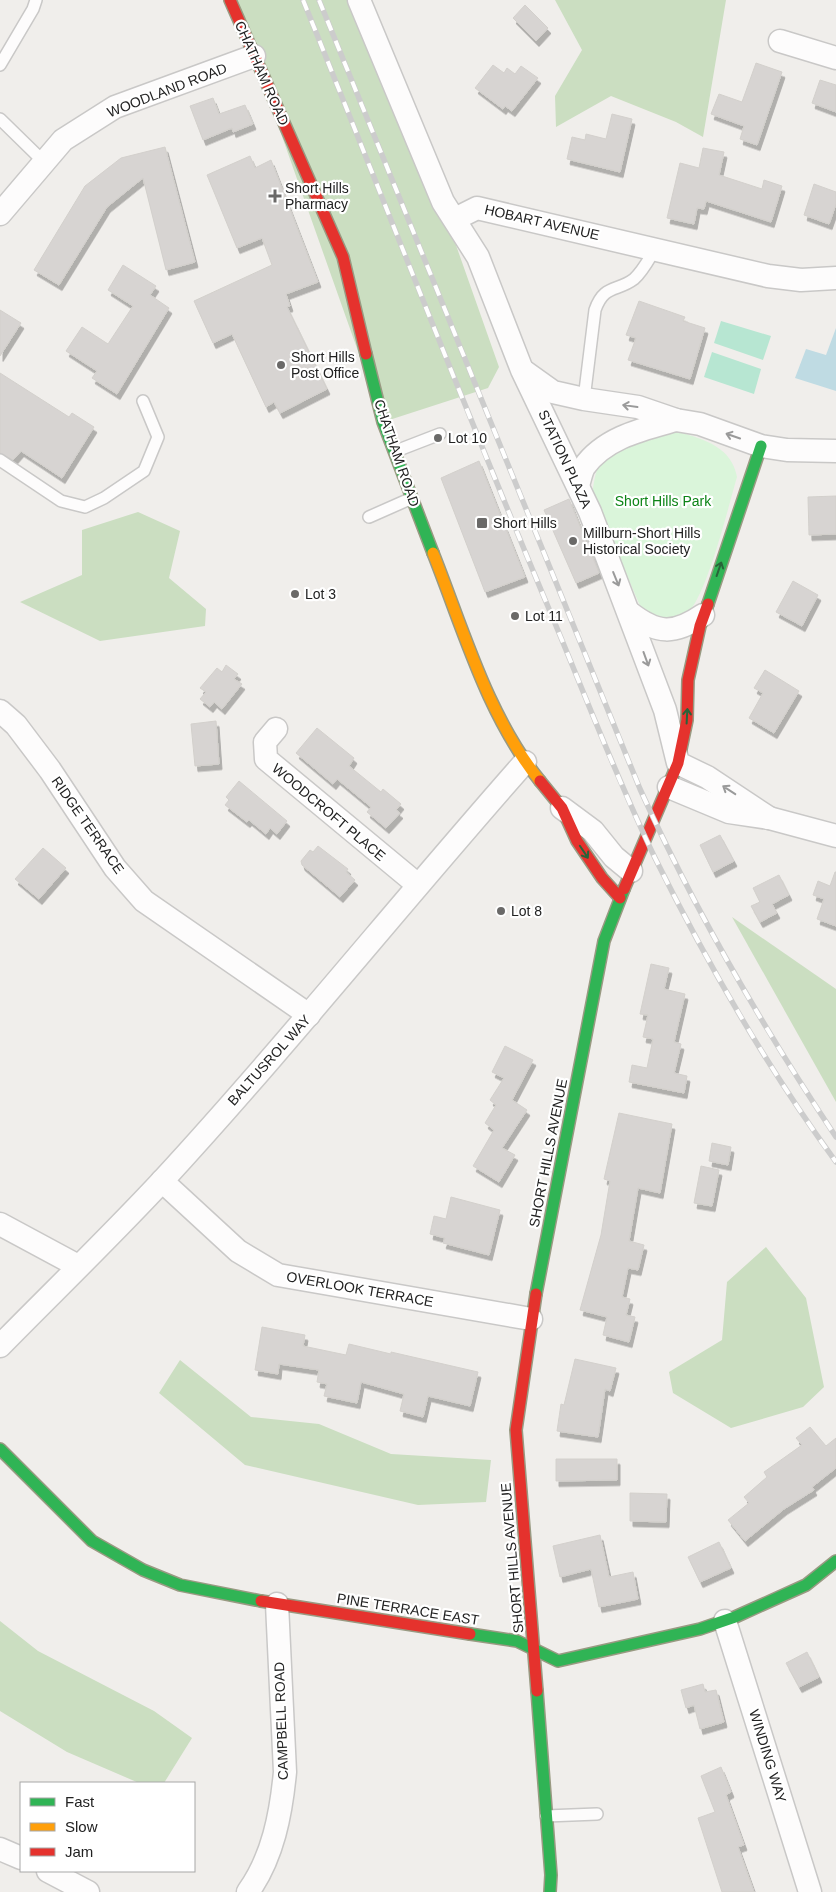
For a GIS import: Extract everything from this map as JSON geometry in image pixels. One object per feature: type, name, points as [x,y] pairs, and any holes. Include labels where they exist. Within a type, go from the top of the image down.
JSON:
[{"type":"street","name":"CHATHAM ROAD","points":[[230,0],[342,256],[383,422],[396,451],[412,498],[490,700],[506,733],[525,762],[562,808],[577,841],[602,878],[620,898]]},
{"type":"street","points":[[358,0],[443,202],[455,219]]},
{"type":"street","points":[[780,41],[836,58]]},
{"type":"street","name":"WOODLAND ROAD","points":[[0,214],[63,140],[115,107],[254,56]]},
{"type":"street","name":"HOBART AVENUE","points":[[455,219],[478,208],[768,276],[801,280],[836,278]]},
{"type":"street","name":"STATION PLAZA","points":[[455,219],[478,257],[522,370],[578,485],[630,613],[665,710],[678,763]]},
{"type":"street","points":[[522,370],[553,392],[584,399],[638,407],[676,420],[700,424],[761,446],[787,450],[836,451]]},
{"type":"street","points":[[578,485],[584,468],[606,446],[650,427],[676,420]]},
{"type":"street","name":"SHORT HILLS AVENUE","points":[[550,1892],[534,1650],[516,1430],[530,1319],[604,941],[631,871],[678,763],[688,720],[688,680],[703,615],[761,446]]},
{"type":"street","points":[[630,613],[647,626],[668,631],[693,622],[703,615]]},
{"type":"street","name":"RIDGE TERRACE","points":[[0,711],[16,725],[50,770],[115,868],[144,901],[309,1015]]},
{"type":"street","name":"WOODCROFT PLACE","points":[[276,729],[265,742],[266,759],[418,885]]},
{"type":"street","name":"BALTUSROL WAY","points":[[0,1346],[162,1180],[309,1015],[418,885],[525,762]]},
{"type":"street","points":[[678,763],[707,776],[769,818]]},
{"type":"street","points":[[669,787],[730,812],[769,818],[836,836]]},
{"type":"street","name":"CHATHAM ROAD","points":[[562,808],[593,831],[614,857],[631,871]]},
{"type":"street","name":"OVERLOOK TERRACE","points":[[162,1180],[238,1251],[278,1275],[530,1319]]},
{"type":"street","points":[[0,1224],[78,1266]]},
{"type":"street","name":"PINE TERRACE EAST","points":[[0,1449],[92,1541],[143,1570],[180,1585],[277,1604],[517,1641],[558,1661],[700,1629],[806,1585],[836,1561]]},
{"type":"street","name":"CAMPBELL ROAD","points":[[248,1892],[267,1858],[282,1797],[285,1772],[277,1604]]},
{"type":"street","name":"WINDING WAY","points":[[725,1620],[810,1892]]},
{"type":"street","points":[[0,1848],[20,1858]]},
{"type":"street","points":[[50,1872],[88,1892]]},
{"type":"lane","points":[[0,66],[34,9],[36,0]]},
{"type":"lane","points":[[0,119],[44,162]]},
{"type":"lane","points":[[584,399],[595,310],[599,299],[604,292],[632,280],[639,274],[654,249]]},
{"type":"lane","points":[[0,460],[61,501],[85,506],[104,498],[144,471],[158,437],[143,401]]},
{"type":"lane","points":[[396,451],[440,434]]},
{"type":"lane","points":[[370,517],[412,498]]},
{"type":"lane","points":[[546,1816],[597,1814]]},
{"type":"green space","points":[[225,0],[365,0],[439,197],[499,367],[488,388],[383,422],[279,128]]},
{"type":"green space","points":[[555,0],[726,0],[703,137],[676,122],[611,96],[556,127],[555,96],[582,50]]},
{"type":"green space","points":[[721,321],[771,336],[763,360],[714,343]]},
{"type":"green space","points":[[712,352],[761,369],[754,394],[704,377]]},
{"type":"green space","name":"Short Hills Park","points":[[678,432],[716,446],[729,459],[737,477],[716,550],[702,590],[687,613],[675,618],[663,618],[641,608],[592,495],[595,475],[604,458],[619,448],[640,440]]},
{"type":"green space","points":[[138,512],[180,531],[169,578],[206,609],[205,626],[100,641],[20,602],[82,575],[82,530]]},
{"type":"green space","points":[[732,917],[836,989],[836,1102]]},
{"type":"green space","points":[[766,1247],[806,1298],[824,1387],[803,1407],[731,1428],[673,1393],[669,1372],[722,1340],[727,1282]]},
{"type":"green space","points":[[180,1360],[251,1417],[319,1424],[391,1454],[491,1460],[486,1502],[418,1505],[245,1465],[159,1393]]},
{"type":"green space","points":[[0,1621],[38,1651],[154,1711],[192,1738],[165,1782],[137,1782],[67,1752],[0,1711]]},
{"type":"water","points":[[836,328],[836,391],[795,378],[806,349],[826,355]]},
{"type":"building","points":[[525,5],[548,28],[536,41],[513,18]]},
{"type":"building","points":[[756,63],[782,72],[757,145],[740,139],[744,126],[711,114],[719,94],[742,102]]},
{"type":"building","points":[[493,65],[504,73],[507,68],[515,74],[521,66],[538,78],[512,111],[505,106],[503,109],[475,88]]},
{"type":"building","points":[[820,80],[836,85],[836,112],[812,103]]},
{"type":"building","points":[[213,98],[219,114],[245,105],[253,124],[233,132],[232,128],[203,140],[190,106]]},
{"type":"building","points":[[612,114],[632,119],[620,172],[567,159],[572,137],[585,140],[586,134],[606,139]]},
{"type":"building","points":[[165,147],[195,262],[166,270],[143,178],[107,207],[59,285],[34,270],[85,186],[121,158]]},
{"type":"building","points":[[703,148],[724,152],[719,175],[762,189],[764,180],[782,186],[771,222],[706,201],[704,209],[697,208],[694,224],[667,218],[680,163],[699,168]]},
{"type":"building","points":[[250,156],[255,168],[271,160],[318,282],[286,294],[290,306],[287,307],[327,389],[280,413],[274,402],[266,407],[232,334],[213,343],[194,301],[272,265],[262,238],[237,248],[207,175]]},
{"type":"building","points":[[814,184],[836,192],[836,204],[829,224],[804,215]]},
{"type":"building","points":[[123,265],[156,286],[150,295],[169,308],[117,394],[92,378],[97,371],[66,351],[82,327],[108,344],[133,306],[108,290]]},
{"type":"building","points":[[639,301],[685,317],[683,321],[705,328],[690,379],[628,360],[636,338],[626,335]]},
{"type":"building","points":[[0,310],[21,323],[0,356]]},
{"type":"building","points":[[0,373],[69,417],[72,413],[94,427],[62,478],[21,451],[13,460],[0,453]]},
{"type":"building","name":"Short Hills","points":[[479,461],[525,577],[485,592],[441,478]]},
{"type":"building","points":[[836,496],[836,534],[809,535],[808,497]]},
{"type":"building","name":"Millburn-Short Hills Historical Society","points":[[569,499],[599,573],[576,583],[544,510]]},
{"type":"building","points":[[793,581],[818,595],[802,626],[776,612]]},
{"type":"building","points":[[226,665],[238,674],[234,679],[242,684],[222,709],[214,702],[210,707],[200,699],[206,692],[200,688],[217,668],[222,672]]},
{"type":"building","points":[[765,670],[799,691],[774,733],[749,718],[763,693],[754,688]]},
{"type":"building","points":[[216,721],[219,764],[195,766],[191,724]]},
{"type":"building","points":[[317,728],[354,758],[349,766],[381,792],[383,789],[401,804],[396,810],[400,813],[386,828],[367,812],[371,807],[337,779],[333,784],[296,753]]},
{"type":"building","points":[[239,781],[287,821],[277,834],[270,828],[266,834],[249,820],[247,822],[225,805],[229,800],[226,797]]},
{"type":"building","points":[[720,835],[734,861],[713,872],[700,845]]},
{"type":"building","points":[[318,846],[348,869],[346,872],[355,880],[340,897],[302,865],[301,861],[310,850],[313,852]]},
{"type":"building","points":[[43,848],[66,868],[39,899],[15,879]]},
{"type":"building","points":[[835,872],[836,926],[817,919],[824,899],[813,895],[818,881],[830,886]]},
{"type":"building","points":[[779,875],[789,895],[772,904],[777,913],[760,922],[751,906],[760,902],[753,888]]},
{"type":"building","points":[[651,964],[669,968],[664,989],[685,994],[674,1042],[681,1044],[674,1073],[687,1076],[684,1093],[629,1082],[632,1065],[647,1068],[653,1039],[643,1037],[648,1015],[640,1014]]},
{"type":"building","points":[[505,1046],[533,1060],[512,1100],[527,1110],[502,1148],[515,1155],[499,1182],[473,1166],[494,1130],[485,1123],[496,1105],[490,1100],[504,1078],[492,1072]]},
{"type":"building","points":[[619,1113],[672,1124],[660,1193],[638,1188],[629,1241],[644,1245],[638,1270],[628,1268],[622,1297],[630,1299],[626,1315],[635,1317],[629,1342],[603,1335],[607,1317],[580,1310],[601,1235],[610,1181],[604,1179]]},
{"type":"building","points":[[712,1143],[731,1147],[728,1165],[709,1161]]},
{"type":"building","points":[[701,1166],[719,1170],[712,1206],[694,1203]]},
{"type":"building","points":[[451,1197],[500,1210],[489,1255],[443,1243],[445,1238],[430,1234],[434,1216],[446,1219]]},
{"type":"building","points":[[262,1327],[305,1335],[303,1346],[346,1355],[349,1344],[478,1372],[470,1406],[428,1396],[423,1417],[400,1411],[404,1394],[361,1382],[357,1403],[324,1396],[327,1384],[317,1382],[319,1370],[279,1364],[278,1374],[255,1370]]},
{"type":"building","points":[[575,1359],[616,1368],[610,1391],[605,1389],[598,1437],[557,1431],[561,1404],[564,1405]]},
{"type":"building","points":[[810,1427],[826,1446],[836,1438],[836,1468],[812,1487],[814,1490],[784,1509],[745,1541],[728,1520],[749,1503],[744,1497],[767,1477],[764,1472],[802,1445],[796,1438]]},
{"type":"building","points":[[556,1459],[617,1459],[617,1480],[556,1481]]},
{"type":"building","points":[[630,1493],[667,1494],[666,1522],[630,1521]]},
{"type":"building","points":[[600,1535],[609,1577],[633,1572],[638,1599],[599,1607],[591,1569],[560,1577],[553,1546]]},
{"type":"building","points":[[719,1542],[731,1568],[700,1582],[688,1557]]},
{"type":"building","points":[[807,1652],[819,1677],[799,1687],[786,1663]]},
{"type":"building","points":[[703,1684],[705,1692],[716,1690],[724,1722],[700,1729],[694,1705],[686,1708],[681,1690]]},
{"type":"building","points":[[721,1767],[731,1792],[726,1795],[744,1845],[738,1847],[754,1892],[722,1892],[698,1818],[715,1812],[701,1776]]},
{"type":"railway","points":[[303,0],[486,457],[627,797],[655,858],[695,936],[739,1014],[786,1090],[836,1162]]},
{"type":"railway","points":[[319,0],[640,789],[683,879],[731,967],[782,1053],[836,1137]]},
{"type":"traffic: fast","points":[[366,354],[383,422],[433,553]]},
{"type":"traffic: fast","points":[[708,604],[761,446]]},
{"type":"traffic: fast","points":[[536,1294],[604,941],[624,889]]},
{"type":"traffic: fast","points":[[0,1449],[92,1541],[143,1570],[180,1585],[261,1601]]},
{"type":"traffic: fast","points":[[470,1634],[517,1641],[558,1661],[700,1629],[735,1617],[806,1585],[836,1561]]},
{"type":"traffic: fast","points":[[537,1691],[551,1875],[550,1892]]},
{"type":"traffic: slow","points":[[433,553],[478,672],[491,700],[521,755],[540,781]]},
{"type":"traffic: jam","points":[[230,0],[343,257],[366,354]]},
{"type":"traffic: jam","points":[[624,889],[678,763],[687,720],[688,680],[700,626],[708,604]]},
{"type":"traffic: jam","points":[[540,781],[562,808],[577,841],[602,878],[620,898]]},
{"type":"traffic: jam","points":[[536,1294],[516,1430],[537,1691]]},
{"type":"traffic: jam","points":[[261,1601],[470,1634]]},
{"type":"place","name":"Short Hills Pharmacy","points":[[275,196]]},
{"type":"place","name":"Short Hills Post Office","points":[[281,365]]},
{"type":"place","name":"Lot 10","points":[[438,438]]},
{"type":"place","name":"Short Hills","points":[[482,523]]},
{"type":"place","name":"Millburn-Short Hills Historical Society","points":[[573,541]]},
{"type":"place","name":"Lot 3","points":[[295,594]]},
{"type":"place","name":"Lot 11","points":[[515,616]]},
{"type":"place","name":"Lot 8","points":[[501,911]]}]
